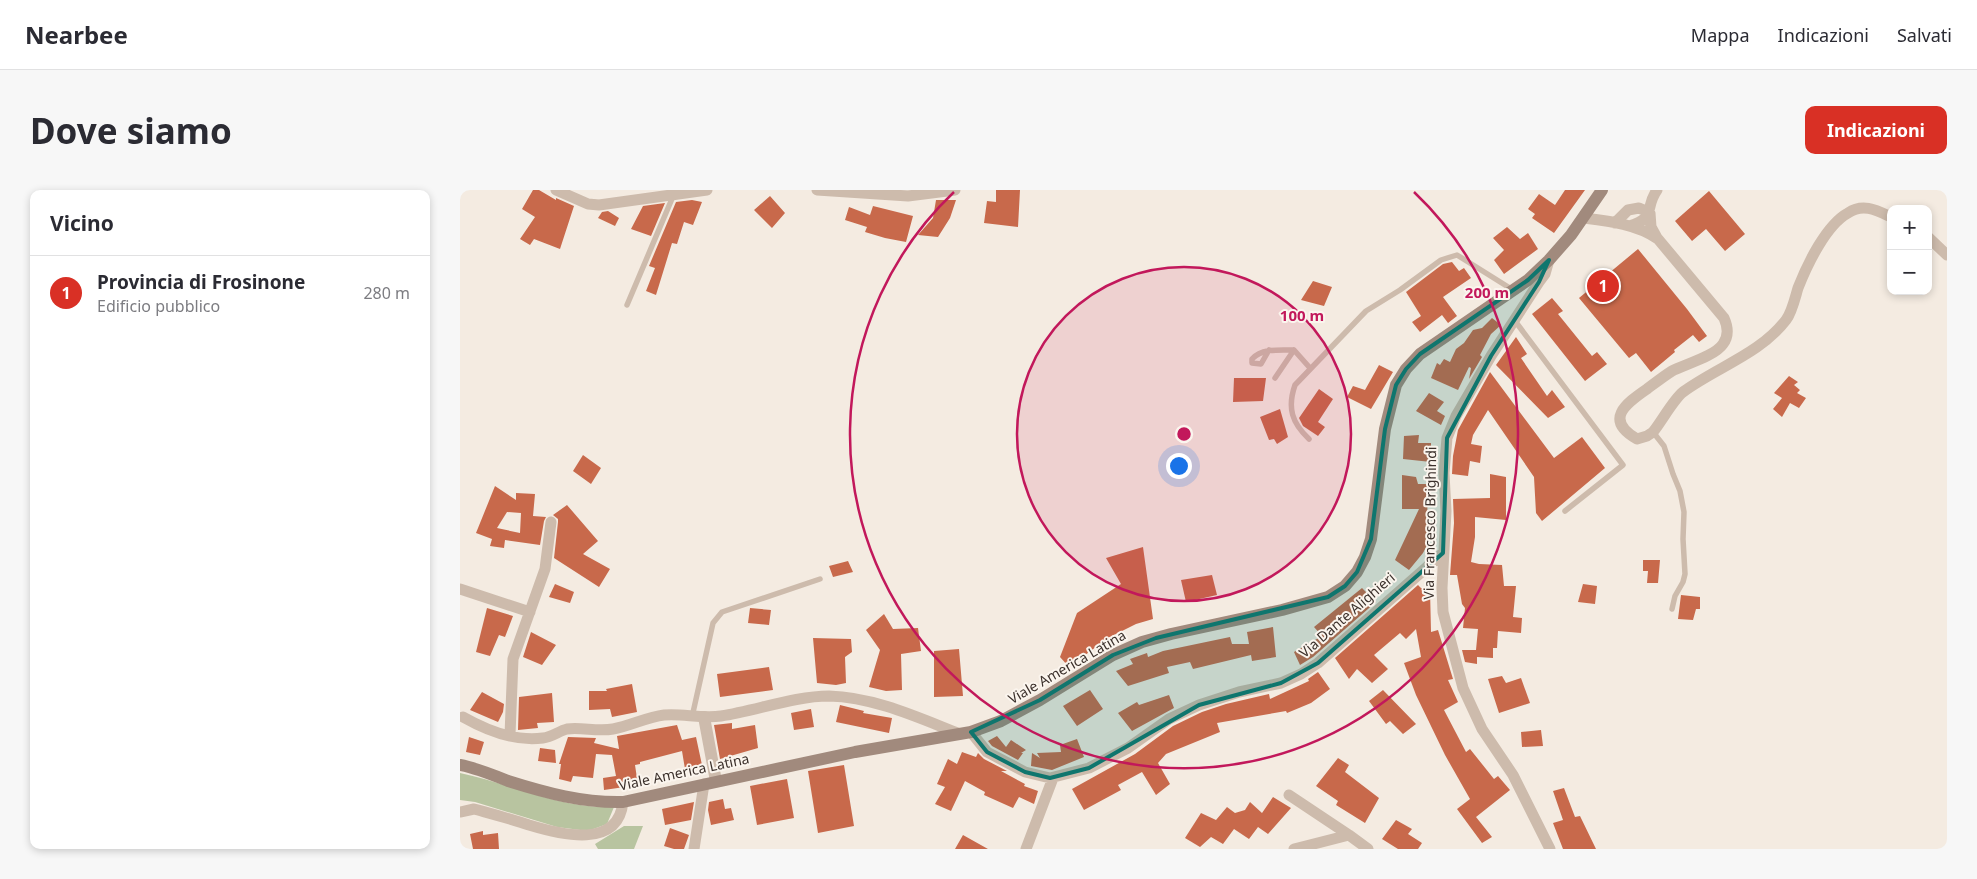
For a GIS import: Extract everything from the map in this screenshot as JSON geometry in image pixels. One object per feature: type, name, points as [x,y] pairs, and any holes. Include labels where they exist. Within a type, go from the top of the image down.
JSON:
[{"type":"main road","name":"Viale America Latina","points":[[460,765],[578,800],[623,802],[855,752],[966,733],[1001,721],[1040,700],[1113,655],[1142,642],[1282,610],[1328,596],[1345,586],[1357,572],[1371,539],[1385,429],[1396,385],[1406,368],[1420,354],[1528,280],[1549,260],[1583,218],[1602,190]]},
{"type":"street","points":[[556,190],[588,204],[599,205],[707,190]]},
{"type":"street","points":[[817,190],[908,196],[955,190]]},
{"type":"street","points":[[1657,190],[1652,198],[1651,227],[1658,239],[1724,318],[1727,327],[1725,343],[1719,350],[1672,372],[1629,401],[1623,408],[1620,417],[1621,426],[1628,434],[1637,438],[1654,432],[1682,393],[1766,342],[1787,319],[1805,271],[1831,228],[1838,220],[1847,213],[1864,207],[1872,208],[1887,215]]},
{"type":"street","points":[[1615,223],[1628,210],[1639,208],[1650,213]]},
{"type":"street","points":[[1629,226],[1640,223],[1650,213]]},
{"type":"street","points":[[1583,218],[1629,226],[1649,233],[1658,239]]},
{"type":"street","points":[[1932,241],[1947,255]]},
{"type":"street","name":"Via Francesco Brighindi","points":[[1549,260],[1544,274],[1515,321],[1490,356],[1456,416],[1447,438],[1444,473],[1446,511],[1442,573],[1443,612],[1463,688],[1482,729],[1513,775],[1550,849]]},
{"type":"street","points":[[510,735],[513,660],[545,568],[551,522]]},
{"type":"street","name":"Via Dante Alighieri","points":[[966,733],[987,752],[1025,772],[1052,778],[1089,768],[1128,748],[1169,720],[1199,705],[1239,692],[1280,683],[1301,674],[1318,663],[1443,553]]},
{"type":"street","points":[[460,589],[530,612]]},
{"type":"street","points":[[463,717],[485,729],[526,738],[542,738],[564,730],[611,729],[664,715],[698,717],[808,699],[840,696],[894,710],[966,733]]},
{"type":"street","points":[[694,849],[710,783],[698,717]]},
{"type":"street","points":[[1026,849],[1052,778]]},
{"type":"street","points":[[1290,794],[1368,849]]},
{"type":"street","points":[[460,812],[474,809],[556,833],[573,837],[589,837],[606,832],[618,821],[622,812],[623,802]]},
{"type":"street","points":[[1294,849],[1350,835]]},
{"type":"lane","points":[[627,305],[674,194]]},
{"type":"lane","points":[[1309,440],[1292,419],[1291,395],[1295,385],[1366,311],[1400,290],[1441,260],[1457,255],[1514,290]]},
{"type":"lane","points":[[1515,321],[1623,465],[1565,511]]},
{"type":"lane","points":[[1269,350],[1294,350],[1310,368]]},
{"type":"lane","points":[[1275,378],[1294,350]]},
{"type":"lane","points":[[1654,432],[1664,446],[1672,474],[1678,484],[1684,512],[1685,574],[1675,596],[1672,609]]},
{"type":"lane","points":[[698,717],[712,623],[716,617],[722,612],[820,579]]},
{"type":"highlighted area","points":[[1549,260],[1539,282],[1491,356],[1447,438],[1443,553],[1318,663],[1281,683],[1199,705],[1089,768],[1050,778],[1025,772],[987,752],[971,732],[1040,700],[1113,655],[1156,638],[1328,597],[1345,586],[1357,572],[1371,539],[1385,429],[1396,385],[1406,369],[1420,354],[1528,280]]},
{"type":"green space","points":[[460,773],[555,800],[594,807],[614,807],[607,824],[588,831],[557,827],[475,802],[460,800]]},
{"type":"green space","points":[[624,826],[643,826],[634,849],[598,849],[595,844]]},
{"type":"building","points":[[533,190],[539,190],[556,200],[556,198],[574,206],[560,249],[534,239],[530,245],[520,239],[535,217],[522,209]]},
{"type":"building","points":[[996,190],[1020,190],[1018,227],[984,223],[987,201],[996,202]]},
{"type":"building","points":[[1565,190],[1585,190],[1554,233],[1532,218],[1535,214],[1528,209],[1539,194],[1555,205]]},
{"type":"building","points":[[1709,191],[1745,234],[1725,251],[1706,229],[1692,241],[1675,221]]},
{"type":"building","points":[[770,196],[785,213],[772,228],[754,210]]},
{"type":"building","points":[[692,200],[702,202],[693,225],[684,222],[677,244],[672,243],[656,295],[646,291],[655,268],[649,266],[676,202]]},
{"type":"building","points":[[936,200],[956,200],[950,218],[938,237],[918,235],[933,218]]},
{"type":"building","points":[[665,203],[651,236],[631,229],[643,206]]},
{"type":"building","points":[[873,206],[913,216],[906,242],[865,232],[867,227],[845,220],[849,207],[870,215]]},
{"type":"building","points":[[608,211],[619,218],[615,226],[598,218],[602,212]]},
{"type":"building","points":[[1507,227],[1520,239],[1528,233],[1538,249],[1504,274],[1494,260],[1504,250],[1493,238]]},
{"type":"building","points":[[1638,249],[1707,336],[1699,342],[1693,335],[1651,372],[1636,353],[1629,358],[1579,298]]},
{"type":"building","points":[[1452,262],[1459,271],[1464,268],[1471,278],[1443,297],[1457,316],[1448,323],[1442,315],[1420,332],[1412,322],[1421,316],[1406,292],[1443,264]]},
{"type":"building","points":[[1313,281],[1332,287],[1324,306],[1301,300]]},
{"type":"building","points":[[1552,298],[1563,311],[1558,314],[1592,356],[1597,352],[1607,364],[1585,381],[1532,314]]},
{"type":"building","points":[[1492,318],[1501,325],[1491,334],[1480,355],[1482,357],[1469,379],[1471,368],[1469,367],[1458,390],[1431,378],[1437,363],[1440,365],[1444,359],[1450,362],[1456,349],[1464,343],[1473,330],[1482,328]]},
{"type":"building","points":[[1516,337],[1527,354],[1521,358],[1547,396],[1552,390],[1565,407],[1548,418],[1496,365]]},
{"type":"building","points":[[1379,365],[1393,372],[1371,409],[1347,397],[1353,386],[1365,390]]},
{"type":"building","points":[[1490,372],[1554,458],[1582,437],[1605,468],[1542,521],[1536,513],[1534,477],[1488,410],[1473,435],[1471,444],[1482,446],[1480,463],[1470,461],[1468,476],[1452,474],[1458,430]]},
{"type":"building","points":[[1789,376],[1798,382],[1794,385],[1800,390],[1797,393],[1806,398],[1799,408],[1790,403],[1782,417],[1773,409],[1782,398],[1774,393]]},
{"type":"building","points":[[1234,378],[1266,378],[1263,401],[1233,402]]},
{"type":"building","points":[[1319,389],[1333,399],[1318,422],[1325,427],[1318,436],[1303,426],[1299,418]]},
{"type":"building","points":[[1429,393],[1444,402],[1437,411],[1445,416],[1441,425],[1416,411]]},
{"type":"building","points":[[1280,409],[1288,437],[1277,444],[1274,439],[1269,440],[1260,417]]},
{"type":"building","points":[[1419,435],[1418,443],[1431,443],[1431,462],[1403,459],[1404,436]]},
{"type":"building","points":[[583,455],[601,468],[591,484],[573,471]]},
{"type":"building","points":[[1490,474],[1506,477],[1506,520],[1475,517],[1475,537],[1471,562],[1502,565],[1504,586],[1516,586],[1513,617],[1522,618],[1521,633],[1498,631],[1497,648],[1493,648],[1493,658],[1477,657],[1477,664],[1465,662],[1462,650],[1476,650],[1478,629],[1463,628],[1465,608],[1462,604],[1457,575],[1450,575],[1454,523],[1453,499],[1490,498]]},
{"type":"building","points":[[1402,475],[1416,477],[1418,484],[1428,484],[1427,524],[1430,524],[1428,543],[1423,553],[1409,570],[1395,560],[1419,509],[1402,509]]},
{"type":"building","points":[[495,486],[516,500],[516,493],[535,494],[533,516],[546,517],[540,545],[505,540],[504,548],[490,546],[492,539],[476,533]],"holes":[[[507,512],[521,513],[520,533],[497,528]]]},
{"type":"building","points":[[567,505],[598,541],[583,554],[610,569],[599,587],[554,558],[558,519],[553,515]]},
{"type":"building","points":[[1143,547],[1153,619],[1136,624],[1108,638],[1069,667],[1060,657],[1077,613],[1121,584],[1106,558]]},
{"type":"building","points":[[1643,560],[1660,560],[1658,583],[1647,583],[1648,571],[1643,571]]},
{"type":"building","points":[[848,561],[853,572],[833,577],[829,566]]},
{"type":"building","points":[[1212,575],[1217,595],[1186,602],[1181,580]]},
{"type":"building","points":[[555,584],[574,592],[570,603],[549,597]]},
{"type":"building","points":[[1583,584],[1597,586],[1595,604],[1578,602]]},
{"type":"building","points":[[1418,585],[1421,588],[1430,589],[1431,632],[1438,630],[1453,679],[1448,680],[1458,702],[1444,710],[1466,752],[1470,749],[1494,779],[1498,776],[1510,790],[1476,817],[1492,837],[1482,843],[1457,809],[1470,799],[1445,755],[1416,695],[1404,663],[1421,657],[1416,629],[1406,639],[1400,633],[1374,655],[1388,669],[1372,683],[1357,669],[1349,679],[1335,658]]},
{"type":"building","points":[[1362,588],[1376,602],[1313,657],[1300,665],[1294,652],[1322,636],[1314,627]]},
{"type":"building","points":[[1681,595],[1700,597],[1700,609],[1696,609],[1693,620],[1678,619]]},
{"type":"building","points":[[487,608],[513,616],[505,637],[499,635],[490,656],[476,652]]},
{"type":"building","points":[[750,608],[771,610],[769,625],[748,623]]},
{"type":"building","points":[[884,614],[893,629],[918,628],[921,651],[901,654],[902,690],[886,691],[869,687],[880,650],[866,630]]},
{"type":"building","points":[[1273,627],[1276,657],[1252,661],[1251,655],[1193,669],[1190,662],[1167,667],[1169,673],[1128,686],[1116,671],[1133,664],[1130,659],[1147,653],[1148,657],[1163,651],[1230,637],[1232,644],[1249,644],[1247,632]]},
{"type":"building","points":[[531,632],[556,645],[542,665],[523,657]]},
{"type":"building","points":[[813,638],[851,639],[852,652],[845,657],[846,683],[836,685],[817,683]]},
{"type":"building","points":[[959,649],[963,696],[934,697],[934,651]]},
{"type":"building","points":[[769,667],[773,690],[720,697],[717,674]]},
{"type":"building","points":[[1318,672],[1330,689],[1311,703],[1287,713],[1286,711],[1217,723],[1220,732],[1166,754],[1158,763],[1170,784],[1156,795],[1142,772],[1118,785],[1121,790],[1084,810],[1072,789],[1135,754],[1173,726],[1202,712],[1269,694],[1270,699],[1309,681],[1308,679]]},
{"type":"building","points":[[1502,676],[1506,683],[1521,678],[1530,703],[1499,713],[1488,679]]},
{"type":"building","points":[[632,684],[637,712],[612,717],[610,709],[589,710],[589,691],[607,691],[606,689]]},
{"type":"building","points":[[1090,690],[1103,709],[1077,726],[1063,706]]},
{"type":"building","points":[[1383,690],[1416,724],[1403,734],[1390,721],[1386,724],[1369,701]]},
{"type":"building","points":[[482,692],[504,704],[503,712],[498,722],[470,710]]},
{"type":"building","points":[[552,693],[554,722],[537,723],[538,728],[518,730],[519,697]]},
{"type":"building","points":[[1169,695],[1174,708],[1132,731],[1118,713],[1137,702],[1139,705]]},
{"type":"building","points":[[840,705],[864,711],[863,713],[892,718],[889,733],[836,722]]},
{"type":"building","points":[[811,709],[814,727],[794,730],[791,713]]},
{"type":"building","points":[[732,723],[732,729],[755,725],[758,748],[720,759],[714,725]]},
{"type":"building","points":[[677,725],[682,740],[696,737],[702,765],[685,769],[682,751],[635,765],[638,785],[604,790],[603,778],[616,776],[612,755],[596,754],[593,778],[573,776],[571,782],[559,779],[561,764],[559,764],[568,737],[596,738],[594,743],[619,749],[617,736]]},
{"type":"building","points":[[1541,730],[1543,746],[1522,747],[1521,732]]},
{"type":"building","points":[[997,736],[1006,747],[1011,740],[1026,750],[1021,753],[1023,753],[1018,760],[992,746],[988,741]]},
{"type":"building","points":[[469,737],[484,742],[480,755],[466,752]]},
{"type":"building","points":[[1077,739],[1084,757],[1052,770],[1031,766],[1032,753],[1040,758],[1037,753],[1061,752],[1060,745]]},
{"type":"building","points":[[540,748],[555,750],[556,763],[538,761]]},
{"type":"building","points":[[962,752],[976,757],[978,753],[984,759],[1007,771],[1001,771],[1025,784],[1024,786],[1038,791],[1034,804],[1019,797],[1013,808],[984,795],[985,792],[965,781],[951,811],[935,804],[945,787],[937,784],[948,759],[957,764]]},
{"type":"building","points":[[1338,758],[1349,765],[1345,772],[1379,798],[1365,823],[1336,805],[1338,801],[1316,786]]},
{"type":"building","points":[[844,765],[854,826],[818,833],[808,771]]},
{"type":"building","points":[[787,779],[794,818],[757,825],[750,786]]},
{"type":"building","points":[[1564,788],[1575,817],[1580,816],[1596,849],[1563,849],[1553,823],[1563,820],[1553,791]]},
{"type":"building","points":[[1273,797],[1291,808],[1268,834],[1258,827],[1249,839],[1234,829],[1223,844],[1211,837],[1200,847],[1185,838],[1201,813],[1216,820],[1227,807],[1235,813],[1245,810],[1250,802],[1262,813]]},
{"type":"building","points":[[723,799],[725,809],[731,808],[734,820],[711,825],[708,810],[709,802]]},
{"type":"building","points":[[694,802],[691,820],[665,825],[662,809]]},
{"type":"building","points":[[1396,820],[1412,829],[1408,834],[1422,843],[1418,849],[1398,849],[1382,839]]},
{"type":"building","points":[[670,828],[689,835],[684,849],[664,846]]},
{"type":"building","points":[[483,831],[483,835],[498,833],[499,849],[473,849],[470,834]]},
{"type":"building","points":[[963,835],[988,849],[955,849]]},
{"type":"place","name":"Provincia di Frosinone","points":[[1603,286]]}]
